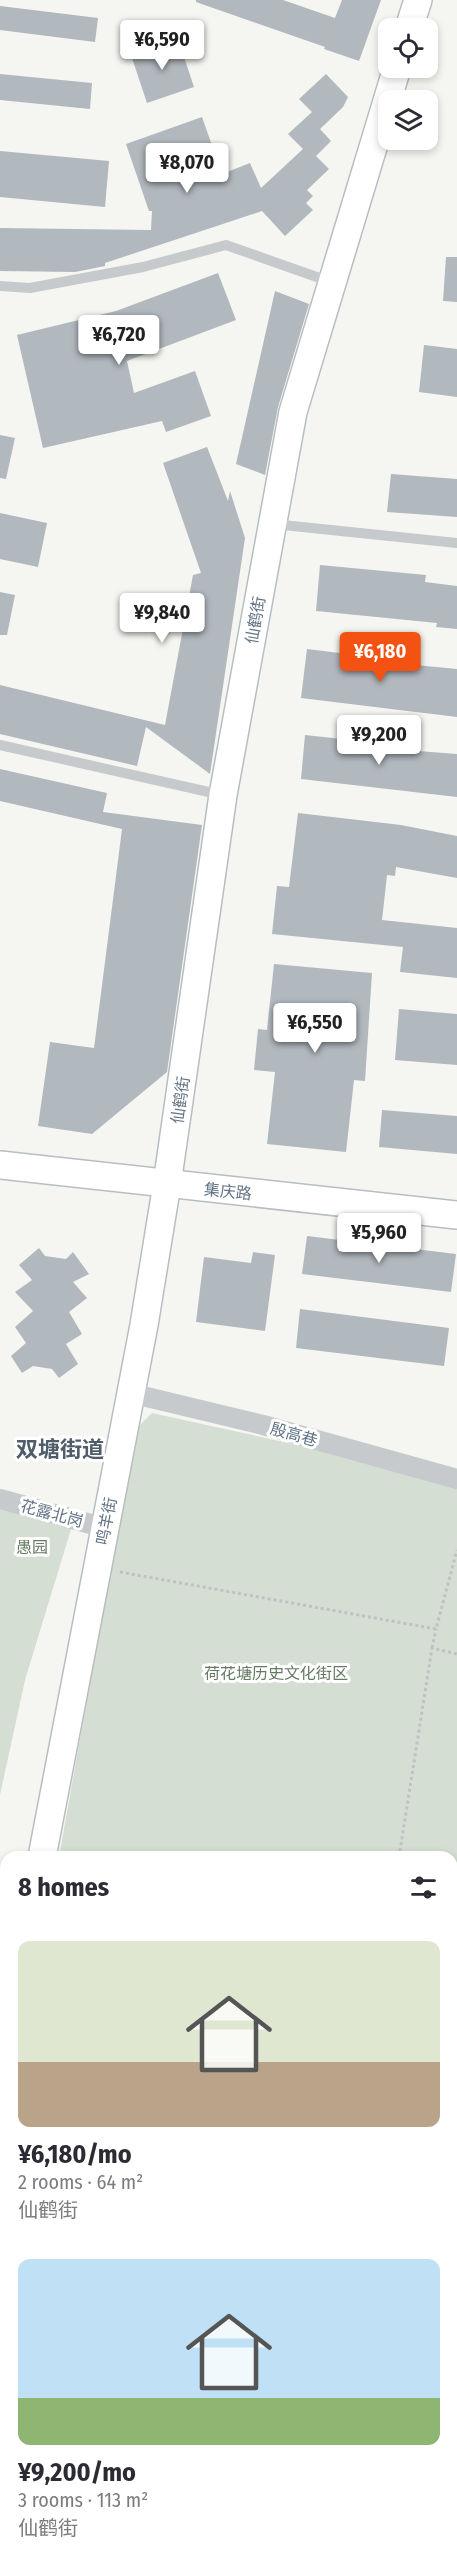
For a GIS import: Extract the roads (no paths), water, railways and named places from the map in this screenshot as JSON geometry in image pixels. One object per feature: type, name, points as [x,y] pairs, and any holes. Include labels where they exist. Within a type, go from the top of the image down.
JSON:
[{"type":"street","points":[[412,18],[417,0]]},
{"type":"street","name":"仙鹤街","points":[[167,1184],[223,795],[293,412],[394,78]]},
{"type":"street","name":"集庆路","points":[[0,1164],[457,1215]]},
{"type":"street","name":"鸣羊街","points":[[43,1851],[144,1325],[167,1184]]},
{"type":"street","name":"殷高巷","points":[[130,1393],[263,1425],[457,1479]]},
{"type":"street","name":"花露北岗","points":[[0,1499],[105,1528]]},
{"type":"lane","points":[[0,286],[30,288],[143,267],[226,245],[332,283]]},
{"type":"lane","points":[[273,524],[457,543]]},
{"type":"lane","points":[[0,745],[223,795]]},
{"type":"district","name":"双塘街道","points":[[60,1449]]},
{"type":"park label","name":"愚园","points":[[32,1547]]},
{"type":"park label","name":"荷花塘历史文化街区","points":[[276,1673]]}]
